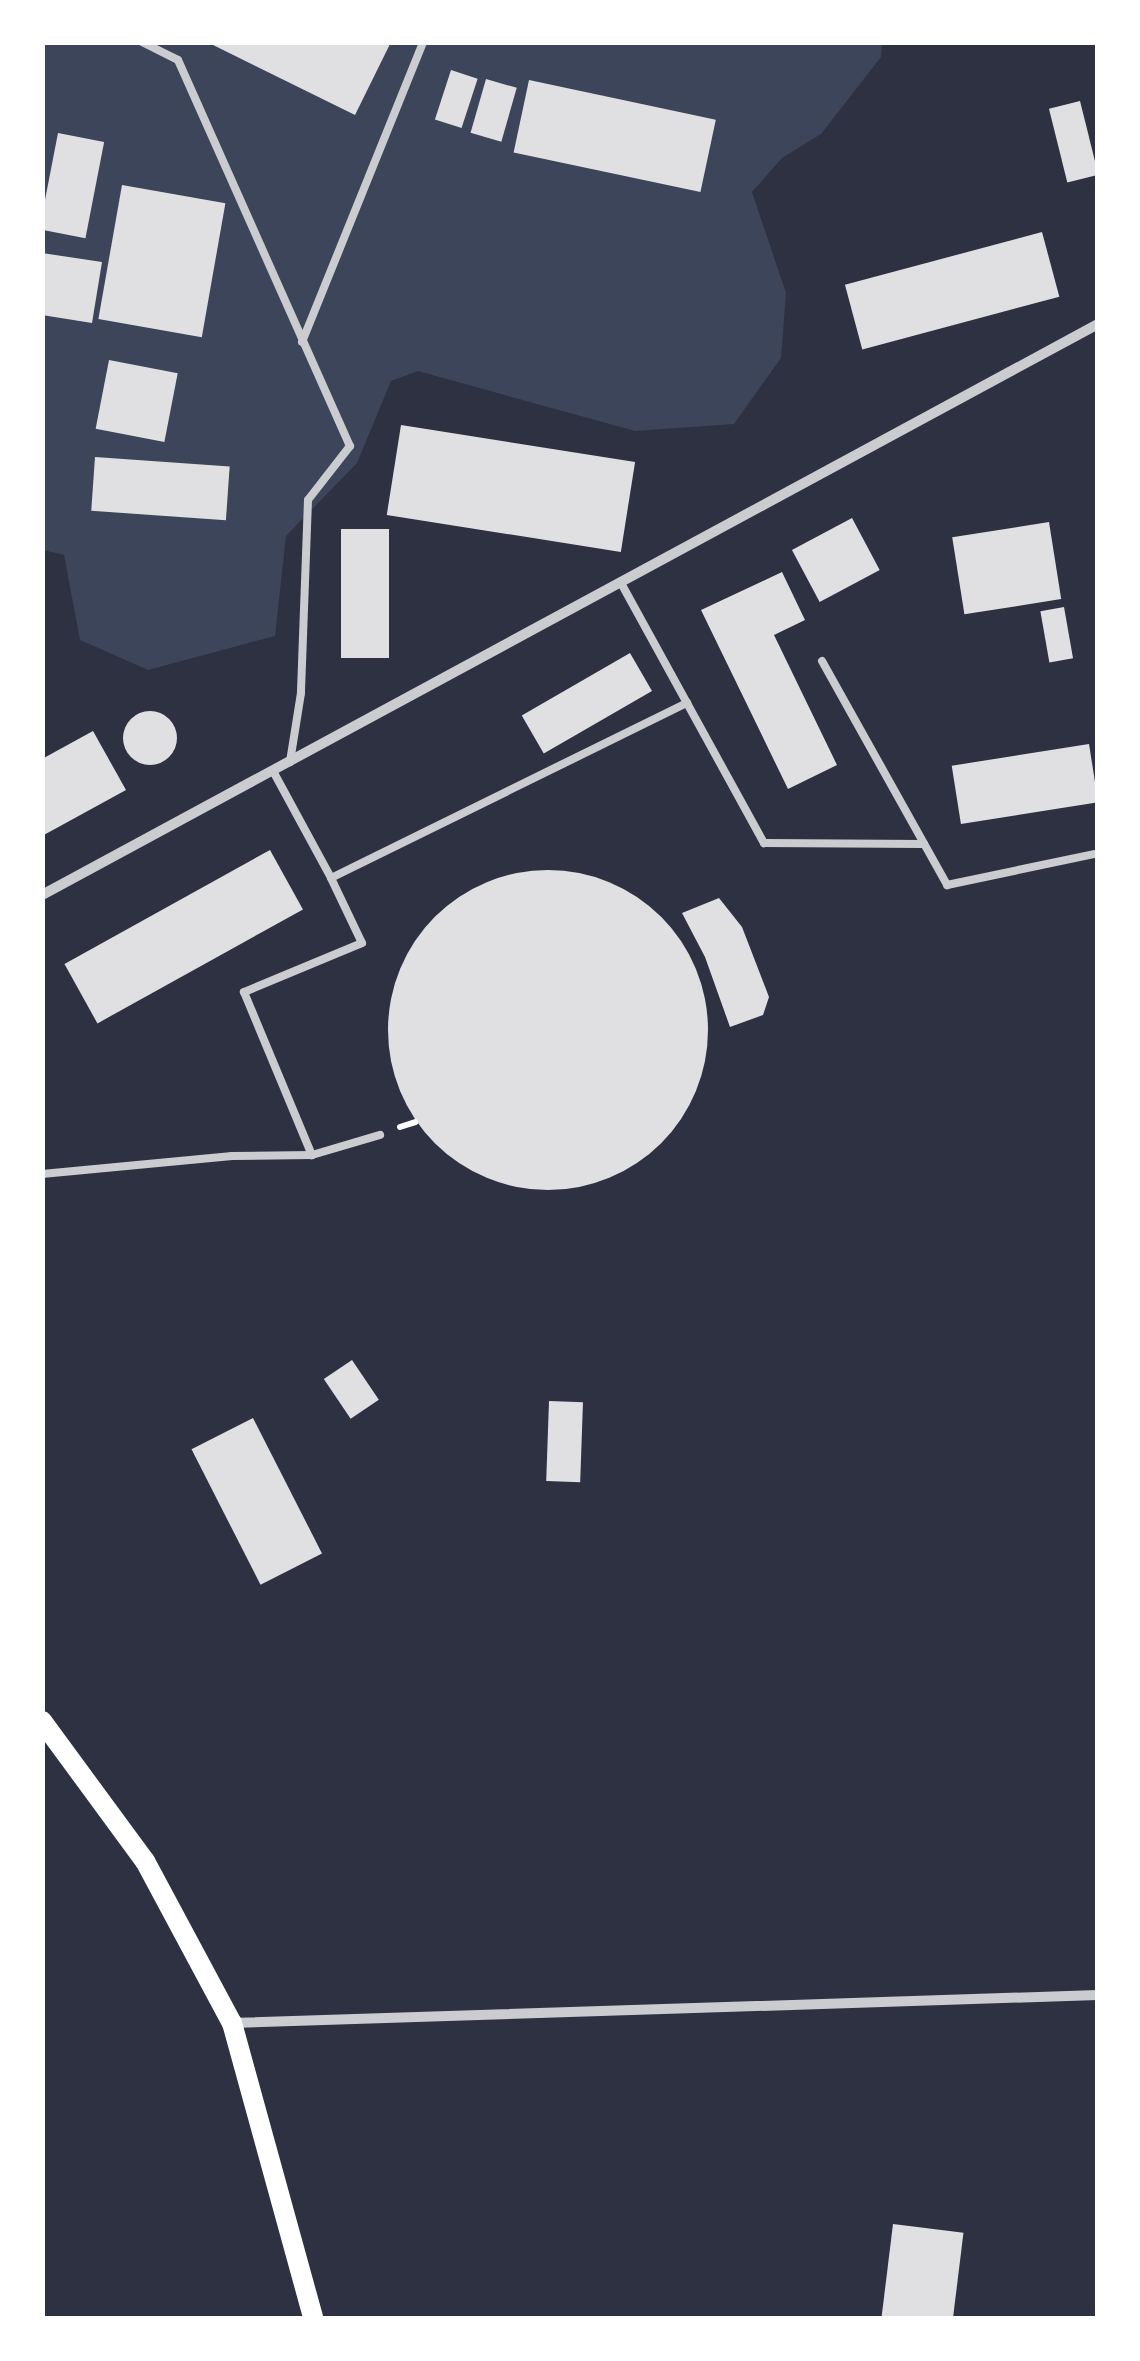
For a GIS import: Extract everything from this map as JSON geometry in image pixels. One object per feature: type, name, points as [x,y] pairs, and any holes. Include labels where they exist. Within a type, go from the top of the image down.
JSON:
[{"type":"main road","points":[[42,1721],[146,1861],[232,2023],[313,2318]]},
{"type":"street","points":[[42,895],[1098,324]]},
{"type":"street","points":[[232,2023],[1098,1995]]},
{"type":"lane","points":[[142,42],[178,60],[350,446],[308,500],[301,693],[290,762]]},
{"type":"lane","points":[[302,342],[424,42]]},
{"type":"lane","points":[[621,583],[764,842],[924,844]]},
{"type":"lane","points":[[822,661],[947,886],[1094,854]]},
{"type":"lane","points":[[331,878],[687,703]]},
{"type":"lane","points":[[273,771],[362,943],[244,992],[312,1155]]},
{"type":"lane","points":[[42,1174],[232,1156],[312,1155],[380,1135]]},
{"type":"shaded area","points":[[43,43],[882,43],[881,57],[821,134],[782,158],[752,192],[786,293],[781,358],[734,424],[635,431],[418,371],[391,381],[357,463],[286,536],[275,636],[148,670],[80,640],[64,555],[43,550]]},
{"type":"building","points":[[207,42],[391,42],[355,115]]},
{"type":"building","points":[[451,70],[478,79],[462,128],[435,119]]},
{"type":"building","points":[[486,79],[517,88],[501,142],[471,133]]},
{"type":"building","points":[[529,80],[716,120],[700,192],[514,152]]},
{"type":"building","points":[[1080,101],[1098,175],[1067,182],[1049,109]]},
{"type":"building","points":[[58,133],[104,142],[85,238],[42,230]]},
{"type":"building","points":[[122,185],[225,203],[202,337],[98,319]]},
{"type":"building","points":[[1042,232],[1059,297],[862,350],[845,285]]},
{"type":"building","points":[[42,253],[102,262],[92,323],[42,315]]},
{"type":"building","points":[[109,360],[178,373],[164,442],[96,429]]},
{"type":"building","points":[[401,425],[635,462],[621,552],[387,515]]},
{"type":"building","points":[[95,457],[230,466],[226,520],[91,511]]},
{"type":"building","points":[[852,518],[880,570],[820,602],[792,550]]},
{"type":"building","points":[[1049,522],[1061,599],[964,614],[952,537]]},
{"type":"building","points":[[341,529],[389,529],[389,658],[341,658]]},
{"type":"building","points":[[782,572],[805,620],[774,635],[837,765],[788,789],[701,610]]},
{"type":"building","points":[[1064,607],[1073,658],[1049,662],[1040,611]]},
{"type":"building","points":[[630,653],[652,691],[544,754],[522,716]]},
{"type":"building","points":[[150,711],[169,719],[177,738],[169,757],[150,765],[131,757],[123,738],[131,719]]},
{"type":"building","points":[[93,731],[126,790],[42,836],[42,759]]},
{"type":"building","points":[[1089,744],[1098,802],[961,824],[952,766]]},
{"type":"building","points":[[270,850],[303,909],[97,1023],[64,964]]},
{"type":"building","points":[[548,870],[579,873],[609,882],[650,906],[672,928],[696,969],[705,999],[705,1061],[696,1091],[672,1132],[650,1154],[609,1178],[579,1187],[548,1190],[517,1187],[487,1178],[446,1154],[424,1132],[400,1091],[391,1061],[388,1030],[391,999],[400,969],[424,928],[446,906],[487,882],[517,873]]},
{"type":"building","points":[[719,898],[742,927],[769,997],[763,1015],[730,1027],[705,957],[682,913]]},
{"type":"building","points":[[352,1360],[379,1400],[351,1419],[324,1379]]},
{"type":"building","points":[[549,1401],[583,1402],[580,1482],[546,1481]]},
{"type":"building","points":[[253,1418],[322,1553],[261,1585],[192,1449]]},
{"type":"building","points":[[893,2224],[963,2233],[953,2318],[882,2317]]}]
